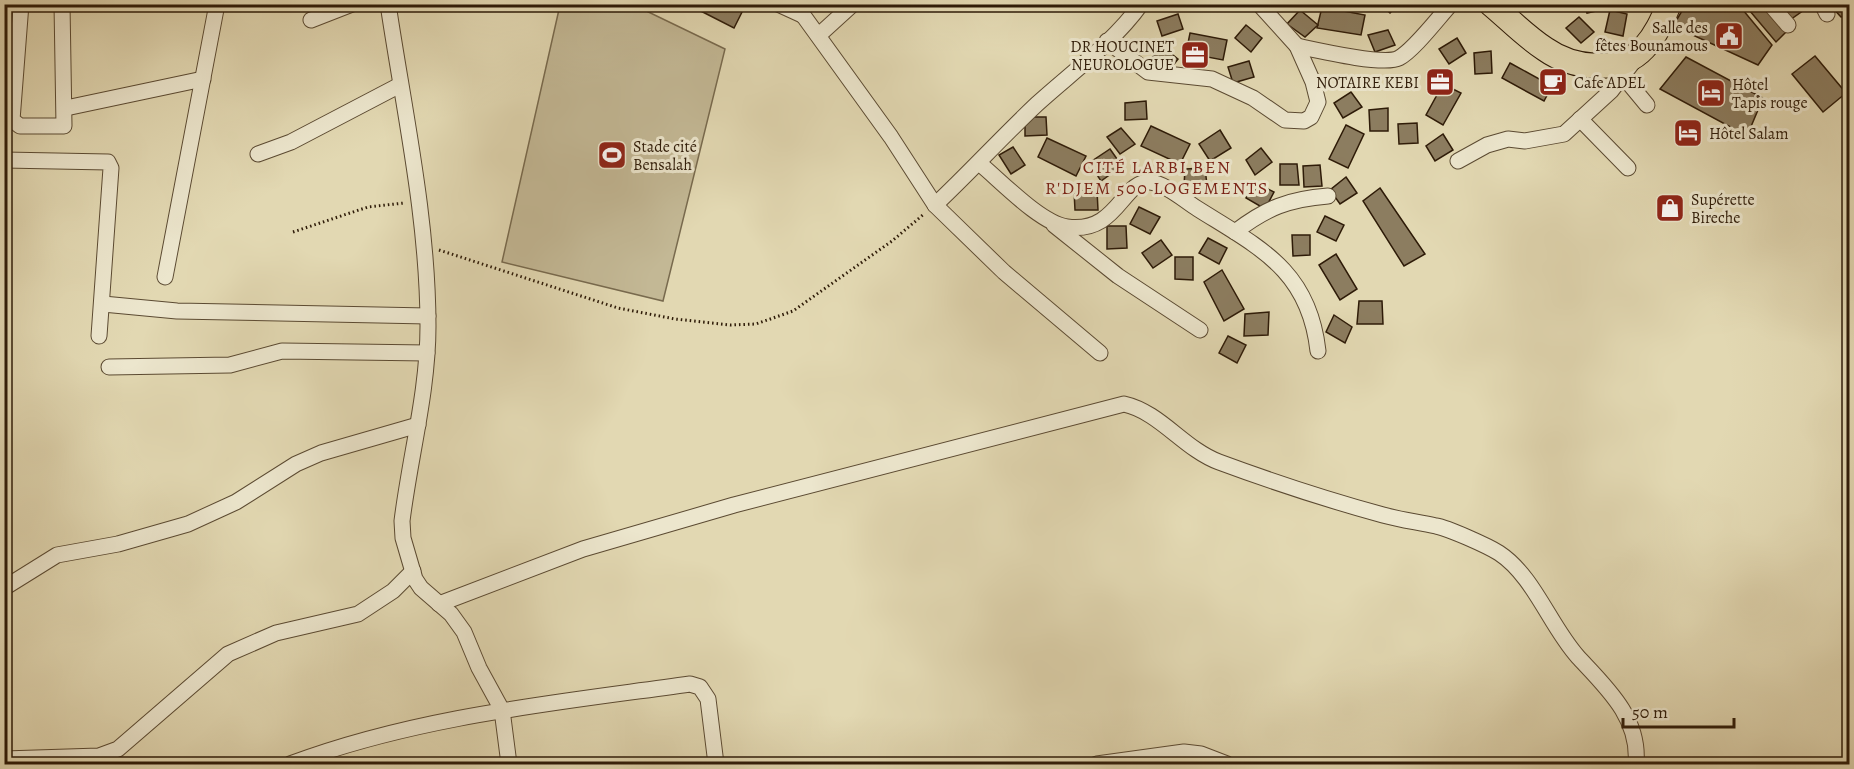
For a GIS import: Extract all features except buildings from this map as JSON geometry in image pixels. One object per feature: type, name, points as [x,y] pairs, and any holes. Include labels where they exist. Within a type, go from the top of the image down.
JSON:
[{"type":"main road","points":[[1496,6],[1546,50],[1567,61],[1590,66],[1610,65],[1630,60],[1643,50],[1659,29],[1670,4]]},
{"type":"street","points":[[21,4],[12,120],[20,126],[64,126],[66,108],[62,4]]},
{"type":"street","points":[[165,277],[217,4]]},
{"type":"street","points":[[311,20],[352,4]]},
{"type":"street","points":[[388,4],[424,245],[428,316],[427,353],[402,521],[403,538],[421,588],[451,614],[464,632],[479,668],[502,710],[509,765]]},
{"type":"street","points":[[778,4],[798,10],[819,35],[891,136],[934,205],[1004,272],[1100,353]]},
{"type":"street","points":[[819,35],[853,4]]},
{"type":"street","points":[[934,205],[979,163],[1010,129],[1107,40],[1141,4]]},
{"type":"street","points":[[1107,40],[1148,72],[1212,79],[1253,98],[1285,120],[1296,122],[1311,117],[1318,102],[1313,81],[1297,46],[1259,4]]},
{"type":"street","points":[[1297,46],[1363,58],[1396,59],[1410,49],[1451,4]]},
{"type":"street","points":[[1770,4],[1788,26]]},
{"type":"street","points":[[1458,161],[1488,145],[1508,139],[1525,141],[1564,134],[1611,91],[1643,50]]},
{"type":"street","points":[[1623,75],[1647,105]]},
{"type":"street","points":[[66,108],[203,79]]},
{"type":"street","points":[[258,154],[291,142],[400,85]]},
{"type":"street","points":[[1580,120],[1628,168]]},
{"type":"street","points":[[4,160],[108,162],[111,168],[99,336]]},
{"type":"street","points":[[979,163],[1118,276],[1200,330]]},
{"type":"street","points":[[1053,224],[1069,227],[1089,226],[1106,219],[1136,185],[1150,182],[1235,232],[1288,273],[1300,290],[1315,326],[1318,351]]},
{"type":"street","points":[[1235,232],[1273,207],[1297,198],[1328,196]]},
{"type":"street","points":[[103,304],[177,311],[428,316]]},
{"type":"street","points":[[109,367],[230,365],[282,351],[427,353]]},
{"type":"street","points":[[439,604],[583,549],[723,508],[1124,404],[1144,412],[1190,447],[1217,461],[1372,512],[1414,524],[1438,526],[1499,553],[1536,593],[1557,630],[1612,691],[1625,711],[1636,765]]},
{"type":"street","points":[[4,588],[57,555],[118,544],[216,514],[276,475],[321,453],[418,425]]},
{"type":"street","points":[[4,759],[99,756],[118,750],[228,654],[276,633],[358,614],[393,591],[413,571]]},
{"type":"street","points":[[290,765],[344,745],[502,710],[690,684],[700,687],[708,699],[716,765]]},
{"type":"street","points":[[1097,765],[1184,752],[1201,754],[1227,765]]},
{"type":"path","points":[[293,232],[368,207],[418,201]]},
{"type":"path","points":[[424,245],[618,308],[675,319],[730,325],[756,324],[793,311],[892,241],[934,205]]},
{"type":"shaded area","name":"Stade cité Bensalah","points":[[560,5],[634,5],[725,49],[663,301],[502,262]]},
{"type":"place","name":"Salle des fêtes Bounamous","points":[[1729,36]]},
{"type":"place","name":"DR HOUCINET NEUROLOGUE","points":[[1195,55]]},
{"type":"place","name":"NOTAIRE KEBI","points":[[1440,82]]},
{"type":"place","name":"Cafe ADEL","points":[[1553,82]]},
{"type":"place","name":"Hôtel Tapis rouge","points":[[1711,93]]},
{"type":"place","name":"Hôtel Salam","points":[[1688,133]]},
{"type":"place","name":"Stade cité Bensalah","points":[[612,155]]},
{"type":"place","name":"Supérette Bireche","points":[[1670,208]]},
{"type":"district","name":"CITÉ LARBI BEN R'DJEM 500 LOGEMENTS","points":[[1157,177]]}]
